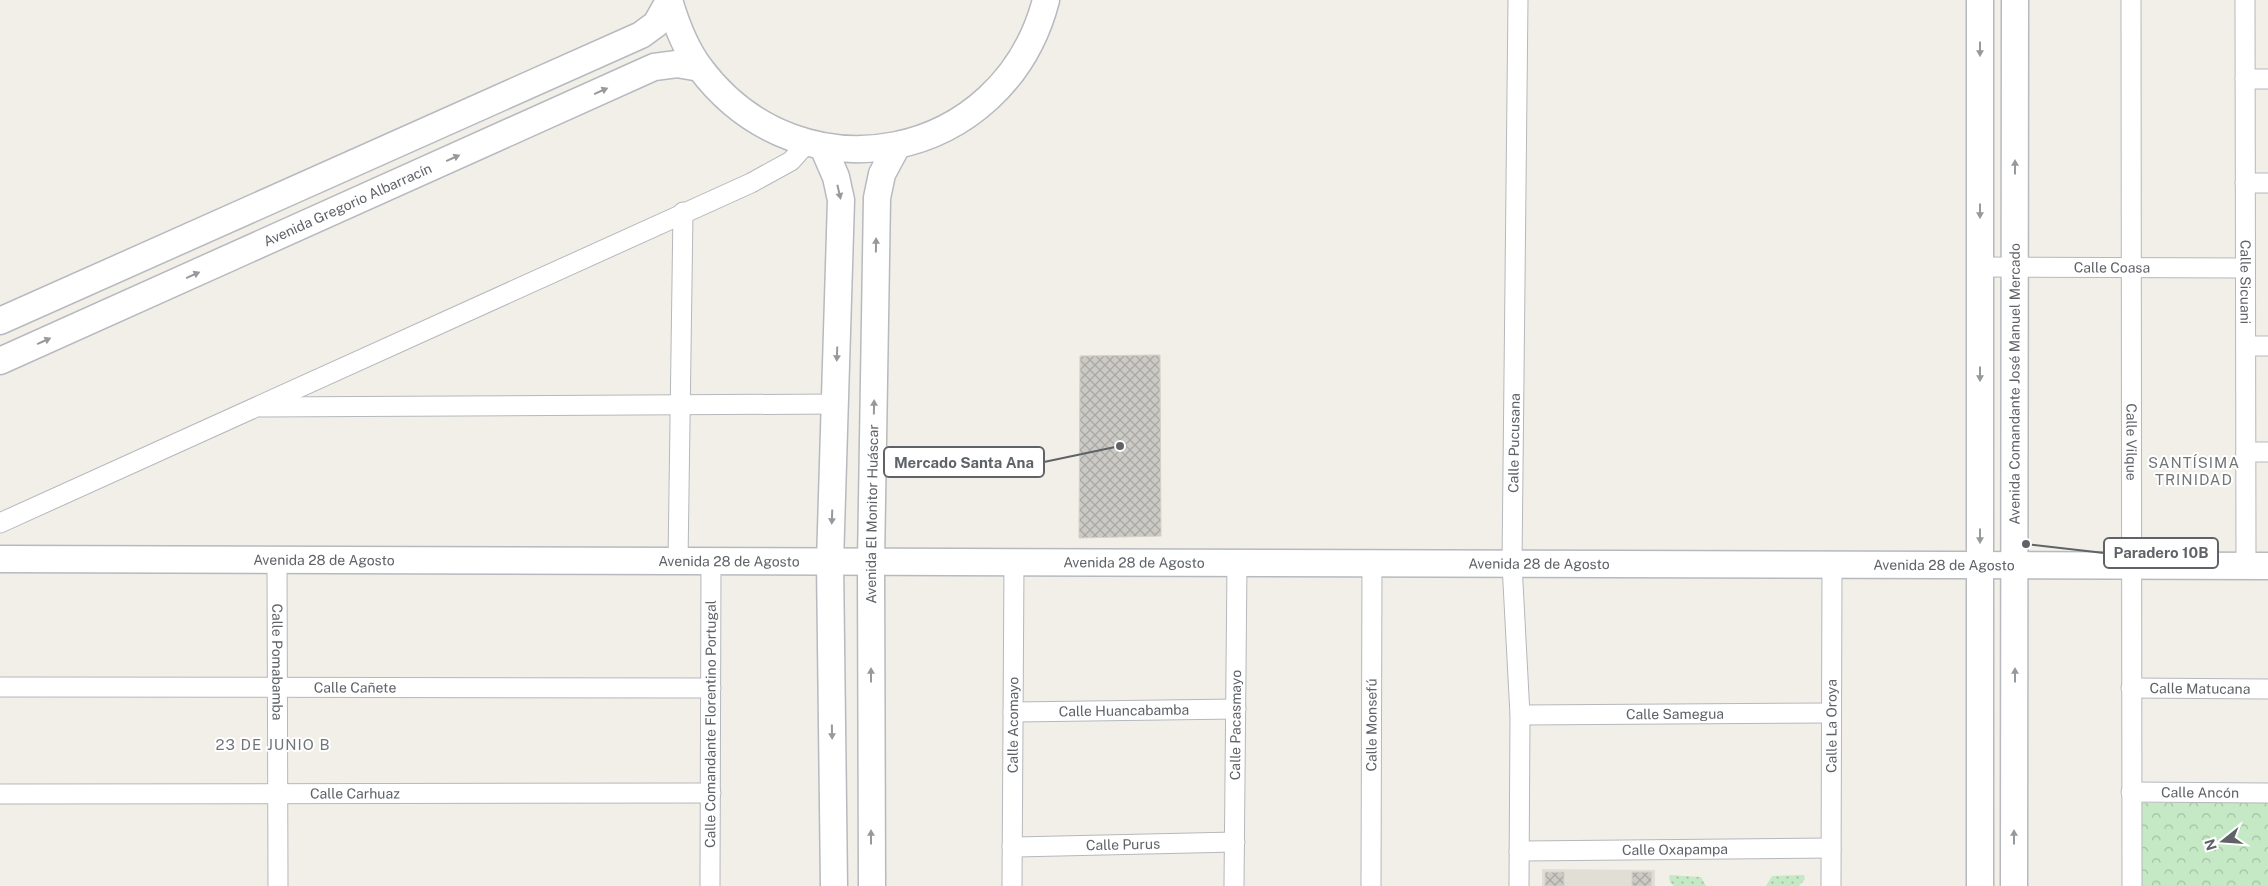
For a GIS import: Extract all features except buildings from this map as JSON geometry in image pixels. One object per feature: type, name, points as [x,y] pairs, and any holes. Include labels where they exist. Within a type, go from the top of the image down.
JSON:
[{"type":"street","points":[[669,0],[681,36],[700,68],[724,96],[754,119],[787,136],[816,144],[860,150],[897,146],[934,134],[969,115],[998,90],[1023,59],[1040,23],[1046,0]]},
{"type":"street","points":[[0,322],[641,35],[656,24],[669,0]]},
{"type":"street","name":"Calle Pucusana","points":[[1518,0],[1512,564],[1520,715],[1519,886]]},
{"type":"street","points":[[1980,0],[1980,886]]},
{"type":"street","name":"Avenida Comandante José Manuel Mercado","points":[[2014,886],[2016,565],[2015,0]]},
{"type":"street","name":"Calle Vilque","points":[[2131,0],[2132,886]]},
{"type":"street","name":"Calle Sicuani","points":[[2245,0],[2246,452],[2257,566]]},
{"type":"street","name":"Avenida Gregorio Albarracín","points":[[0,361],[654,67],[677,64],[700,68]]},
{"type":"street","points":[[2245,79],[2268,79]]},
{"type":"street","points":[[0,523],[683,212],[751,183],[783,166],[816,144]]},
{"type":"street","points":[[816,144],[836,177],[841,200],[830,562],[834,886]]},
{"type":"street","name":"Avenida El Monitor Huáscar","points":[[872,886],[871,562],[877,198],[882,174],[897,146]]},
{"type":"street","points":[[2245,183],[2268,183]]},
{"type":"street","points":[[678,562],[683,212]]},
{"type":"street","name":"Calle Coasa","points":[[1980,267],[2245,268]]},
{"type":"street","points":[[2246,346],[2268,346]]},
{"type":"street","points":[[255,407],[835,404]]},
{"type":"street","points":[[2246,452],[2268,452]]},
{"type":"street","name":"Avenida 28 de Agosto","points":[[0,559],[2257,566]]},
{"type":"street","name":"Calle Pomabamba","points":[[277,560],[278,886]]},
{"type":"street","name":"Calle Comandante Florentino Portugal","points":[[710,886],[711,562]]},
{"type":"street","name":"Calle Acomayo","points":[[1012,886],[1014,562]]},
{"type":"street","name":"Calle Pacasmayo","points":[[1234,886],[1237,563]]},
{"type":"street","name":"Calle Monsefú","points":[[1371,886],[1372,563]]},
{"type":"street","name":"Calle La Oroya","points":[[1831,886],[1832,565]]},
{"type":"street","name":"Calle Cañete","points":[[0,687],[711,688]]},
{"type":"street","name":"Calle Matucana","points":[[2131,688],[2268,689]]},
{"type":"street","name":"Calle Huancabamba","points":[[1013,712],[1236,709]]},
{"type":"street","name":"Calle Samegua","points":[[1520,715],[1831,713]]},
{"type":"street","name":"Calle Ancón","points":[[2131,792],[2268,793]]},
{"type":"street","name":"Calle Carhuaz","points":[[0,794],[711,793]]},
{"type":"street","name":"Calle Purus","points":[[1012,847],[1234,842]]},
{"type":"street","name":"Calle Oxapampa","points":[[1519,851],[1831,848]]},
{"type":"shaded area","points":[[1542,869],[1655,870],[1655,886],[1542,886]]},
{"type":"green space","points":[[2139,803],[2268,803],[2268,886],[2139,886]]},
{"type":"green space","points":[[1669,875],[1701,877],[1706,886],[1674,886],[1670,882]]},
{"type":"green space","points":[[1804,875],[1805,879],[1799,886],[1766,886],[1772,876]]},
{"type":"place","name":"Mercado Santa Ana","points":[[1120,446]]},
{"type":"place","name":"Paradero 10B","points":[[2026,544]]},
{"type":"district","name":"SANTÍSIMA TRINIDAD","points":[[2194,470]]},
{"type":"district","name":"23 DE JUNIO B","points":[[273,744]]}]
